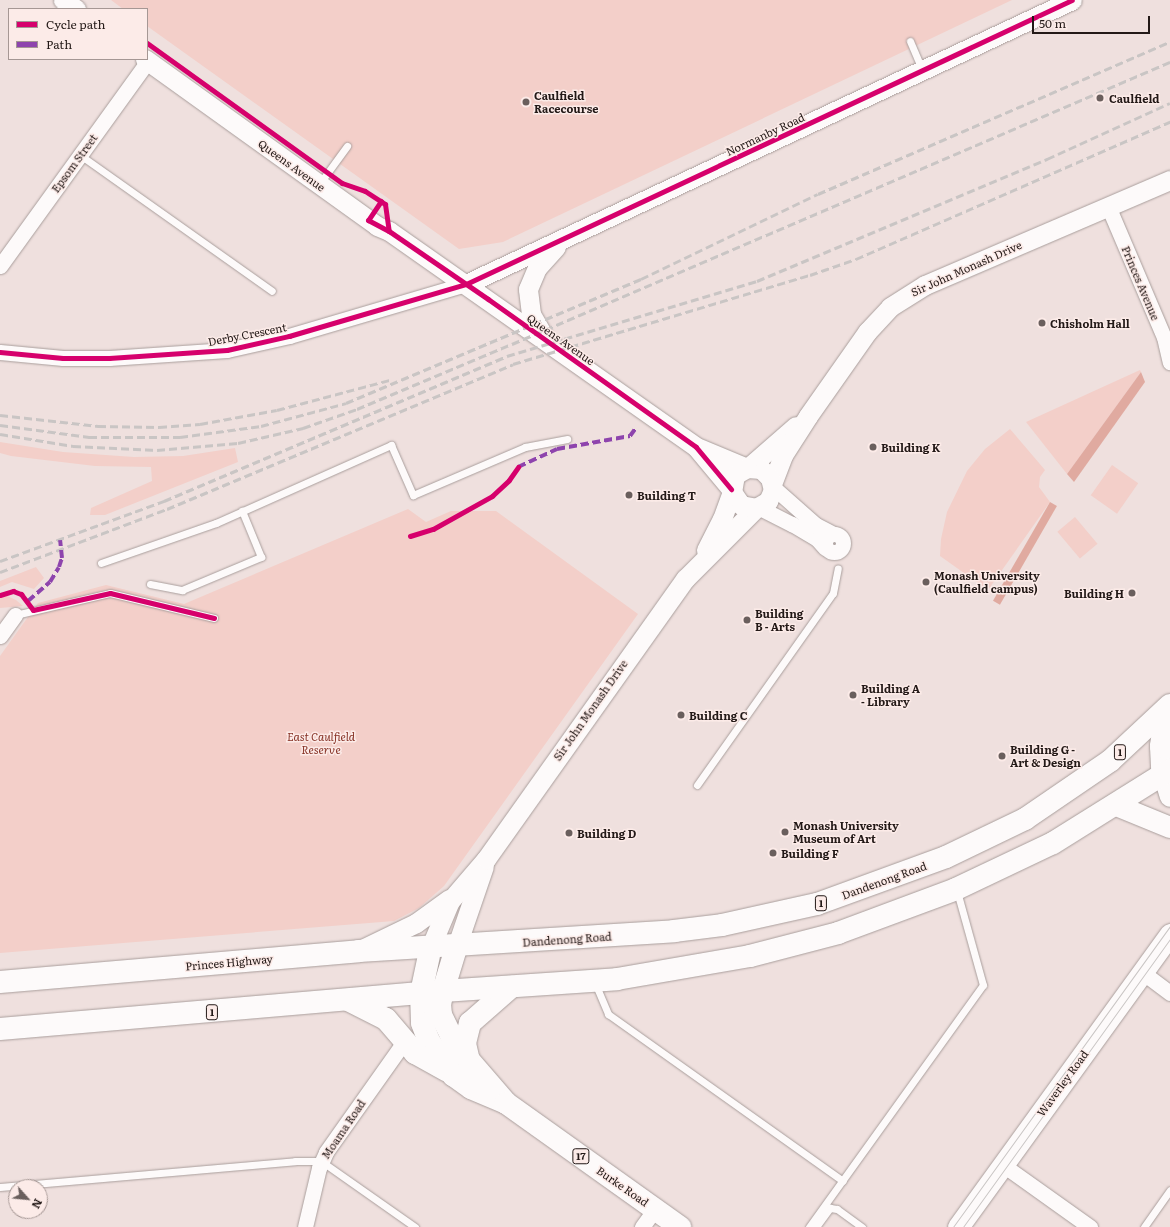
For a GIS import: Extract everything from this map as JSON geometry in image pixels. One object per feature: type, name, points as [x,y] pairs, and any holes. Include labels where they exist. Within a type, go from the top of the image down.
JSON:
[{"type":"main road","points":[[1170,707],[1160,738],[1170,796]]},
{"type":"main road","name":"Dandenong Road","points":[[457,945],[583,939],[704,928],[817,904],[854,892],[946,857],[1025,819],[1110,761],[1170,707]]},
{"type":"main road","name":"1","points":[[0,1029],[443,991],[594,980],[670,972],[777,949],[892,915],[956,889],[1047,846],[1116,806],[1166,772]]},
{"type":"main road","points":[[1116,806],[1170,827]]},
{"type":"main road","name":"Waverley Road","points":[[958,1227],[1169,933]]},
{"type":"main road","name":"Princes Highway","points":[[0,982],[359,950],[457,945]]},
{"type":"main road","name":"Burke Road","points":[[457,945],[443,991],[440,1008],[443,1021],[452,1039],[461,1068]]},
{"type":"main road","name":"Burke Road","points":[[431,946],[421,993],[424,1031],[461,1068],[506,1103],[680,1227]]},
{"type":"main road","points":[[461,1068],[470,1023],[511,987]]},
{"type":"main road","name":"17","points":[[348,1000],[386,1020],[404,1042],[416,1053],[461,1068]]},
{"type":"street","points":[[63,0],[75,8]]},
{"type":"street","name":"Normanby Road","points":[[466,284],[1072,0]]},
{"type":"street","name":"Epsom Street","points":[[0,266],[146,60]]},
{"type":"street","name":"Queens Avenue","points":[[146,60],[319,185],[466,284],[696,447],[748,467]]},
{"type":"street","name":"Sir John Monash Drive","points":[[772,485],[783,455],[808,416],[878,319],[906,295],[1170,180]]},
{"type":"street","name":"Princes Avenue","points":[[1108,206],[1164,337],[1170,362]]},
{"type":"street","points":[[555,348],[533,320],[529,306],[528,289],[537,268],[562,240]]},
{"type":"street","name":"Derby Crescent","points":[[0,352],[63,358],[109,358],[227,350],[289,336],[466,284]]},
{"type":"street","name":"Sir John Monash Drive","points":[[748,467],[808,416]]},
{"type":"street","name":"Queens Avenue","points":[[696,447],[731,490]]},
{"type":"street","points":[[748,467],[764,471],[772,485],[816,525],[834,534],[826,537],[825,548],[818,539],[792,524],[757,508],[741,505],[731,490],[735,475],[748,467]]},
{"type":"street","points":[[757,508],[768,501],[772,485]]},
{"type":"street","name":"Sir John Monash Drive","points":[[698,564],[722,519],[731,490]]},
{"type":"street","name":"Sir John Monash Drive","points":[[431,946],[444,913],[454,895],[486,859],[647,629],[698,564],[757,508]]},
{"type":"street","points":[[0,636],[15,615]]},
{"type":"street","name":"Sir John Monash Drive","points":[[457,945],[486,859]]},
{"type":"street","points":[[359,950],[416,923],[454,895]]},
{"type":"street","points":[[1142,972],[1170,993]]},
{"type":"street","name":"Moama Road","points":[[305,1227],[321,1162],[404,1042]]},
{"type":"street","points":[[1003,1165],[1090,1227]]},
{"type":"street","points":[[642,1227],[655,1209]]},
{"type":"lane","points":[[910,41],[923,71]]},
{"type":"lane","points":[[319,185],[346,146]]},
{"type":"lane","points":[[80,155],[272,291]]},
{"type":"lane","points":[[101,563],[216,523],[391,445],[414,495],[525,447],[567,439]]},
{"type":"lane","points":[[150,584],[182,590],[261,557],[242,511]]},
{"type":"lane","points":[[697,786],[833,593],[838,568]]},
{"type":"lane","points":[[15,615],[110,593],[214,618]]},
{"type":"lane","points":[[809,1227],[983,985],[956,889]]},
{"type":"lane","points":[[594,980],[608,1014],[842,1181]]},
{"type":"lane","points":[[0,1187],[295,1161],[321,1162],[415,1227]]},
{"type":"lane","points":[[1144,1227],[1170,1190]]},
{"type":"lane","points":[[816,1227],[830,1208],[837,1209],[862,1227]]},
{"type":"green space","name":"Caulfield Racecourse","points":[[111,0],[1012,0],[503,242],[459,249],[148,27],[148,8],[122,8]]},
{"type":"green space","points":[[1140,370],[1141,372],[1067,474],[1026,422]]},
{"type":"green space","points":[[1010,429],[1045,470],[1040,477],[1039,487],[1050,502],[988,590],[940,556],[941,539],[947,512],[967,471],[985,449]]},
{"type":"green space","points":[[0,442],[63,452],[134,457],[183,456],[235,448],[238,462],[105,515],[90,515],[91,508],[152,481],[151,467],[95,466],[11,456],[0,453]]},
{"type":"green space","points":[[1112,465],[1138,483],[1117,514],[1091,495]]},
{"type":"green space","name":"East Caulfield Reserve","points":[[408,509],[426,522],[451,511],[496,511],[638,614],[444,886],[419,908],[394,921],[0,953],[0,656],[38,603],[106,585],[184,604]]},
{"type":"green space","points":[[1075,517],[1097,544],[1080,559],[1057,532]]},
{"type":"green space","points":[[36,567],[44,578],[34,589],[12,582],[0,587],[0,581]]},
{"type":"green space","points":[[7,596],[16,600],[23,606],[0,608],[0,598]]},
{"type":"shaded area","points":[[1141,372],[1145,382],[1074,482],[1067,474]]},
{"type":"shaded area","points":[[1050,502],[1057,506],[1000,605],[993,601]]},
{"type":"tram line","points":[[953,1227],[1170,926]]},
{"type":"tram line","points":[[963,1227],[1170,939]]},
{"type":"railway","points":[[0,425],[89,437],[180,437],[261,426],[346,403],[641,279],[818,194],[1170,42]]},
{"type":"railway","points":[[0,434],[73,446],[157,450],[238,443],[303,428],[357,409],[512,344],[1170,62]]},
{"type":"railway","points":[[0,561],[164,501],[507,356],[757,281],[1047,159],[1170,103]]},
{"type":"railway","points":[[0,572],[167,509],[513,364],[810,275],[856,259],[1170,122]]},
{"type":"railway","points":[[0,415],[98,426],[159,427],[200,424],[277,410],[390,380]]},
{"type":"marked path","points":[[518,467],[557,449],[630,436],[635,429]]},
{"type":"marked path","points":[[28,601],[50,582],[59,567],[62,558],[60,540]]},
{"type":"cycle path","points":[[0,352],[63,358],[109,358],[227,350],[289,336],[466,284],[1072,0]]},
{"type":"cycle path","points":[[148,44],[342,183],[365,191],[385,204],[389,231]]},
{"type":"cycle path","points":[[381,201],[368,220],[389,231],[488,299],[696,447],[731,489]]},
{"type":"cycle path","points":[[410,536],[433,529],[492,496],[509,480],[518,467]]},
{"type":"cycle path","points":[[0,595],[13,591],[21,594],[33,610],[110,593],[214,618]]},
{"type":"place","name":"Caulfield","points":[[1100,98]]},
{"type":"place","name":"Caulfield Racecourse","points":[[526,102]]},
{"type":"place","name":"Chisholm Hall","points":[[1042,323]]},
{"type":"place","name":"Building K","points":[[873,447]]},
{"type":"place","name":"Building T","points":[[629,495]]},
{"type":"place","name":"Monash University (Caulfield campus)","points":[[926,582]]},
{"type":"place","name":"Building H","points":[[1132,593]]},
{"type":"place","name":"Building B - Arts","points":[[747,620]]},
{"type":"place","name":"Building A - Library","points":[[853,695]]},
{"type":"place","name":"Building C","points":[[681,715]]},
{"type":"place","name":"Building G - Art & Design","points":[[1002,756]]},
{"type":"place","name":"Monash University Museum of Art","points":[[785,832]]},
{"type":"place","name":"Building D","points":[[569,833]]},
{"type":"place","name":"Building F","points":[[773,853]]}]
